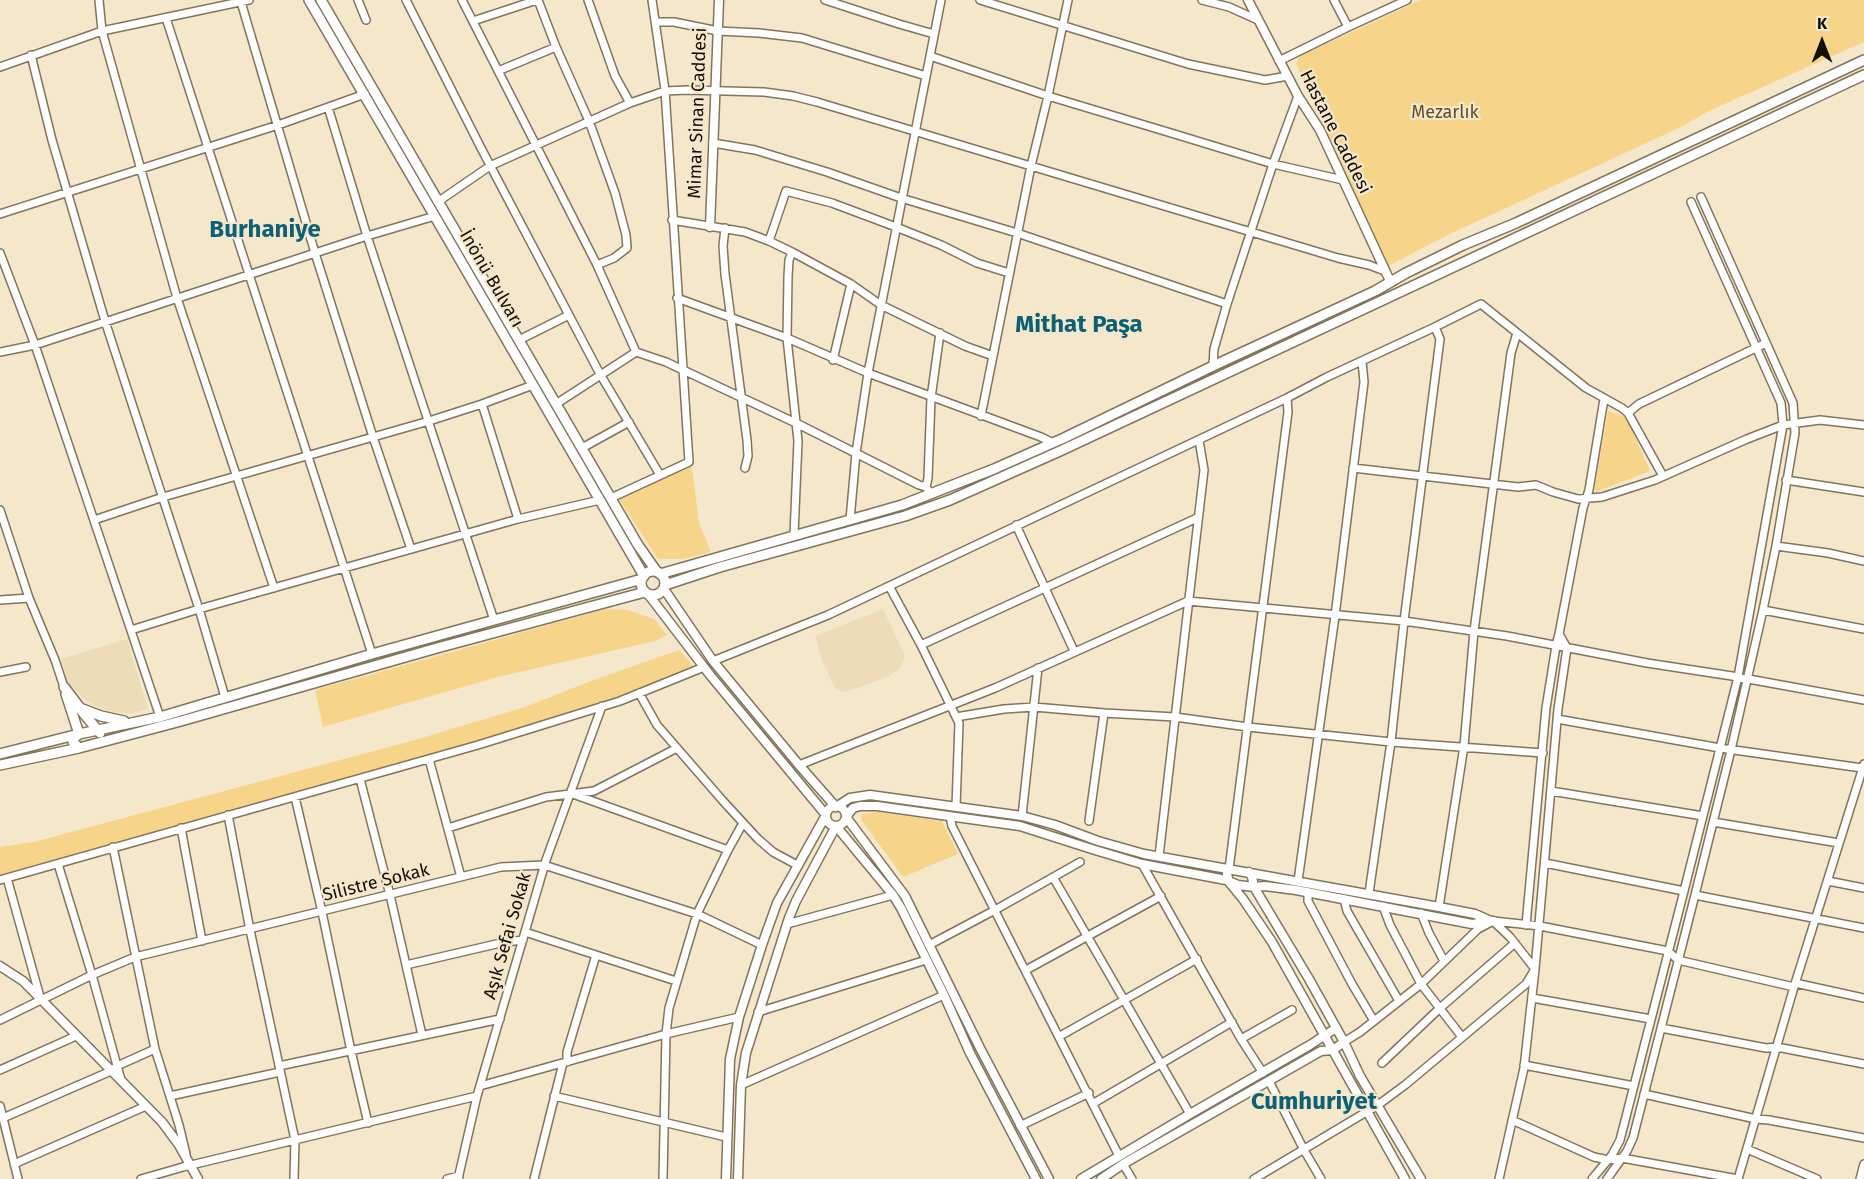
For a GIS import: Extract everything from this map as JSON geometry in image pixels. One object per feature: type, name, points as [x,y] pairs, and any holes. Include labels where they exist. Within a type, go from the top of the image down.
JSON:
[{"type":"main road","name":"İnönü Bulvarı","points":[[309,0],[643,578]]},
{"type":"main road","name":"İnönü Bulvarı","points":[[321,0],[638,545],[659,573]]},
{"type":"main road","points":[[0,754],[97,729],[160,717],[372,654],[604,591],[643,578],[650,572],[659,573],[902,505],[929,491],[1053,443],[1375,291],[1456,248],[1516,223],[1864,60]]},
{"type":"main road","points":[[0,765],[79,748],[181,721],[448,645],[647,593],[656,595],[665,587],[720,567],[905,516],[950,500],[1415,286],[1864,75]]},
{"type":"main road","points":[[1456,248],[1467,250],[1467,259],[1464,263]]},
{"type":"main road","points":[[1406,273],[1406,282],[1415,286]]},
{"type":"main road","points":[[659,573],[664,578],[665,587]]},
{"type":"main road","points":[[643,578],[642,586],[647,593]]},
{"type":"main road","points":[[64,687],[101,734],[101,739],[97,743]]},
{"type":"main road","points":[[64,687],[79,734]]},
{"type":"main road","points":[[80,708],[101,716],[129,722]]},
{"type":"main road","points":[[79,734],[73,742],[79,748]]},
{"type":"street","points":[[99,0],[102,31],[177,298],[274,588]]},
{"type":"street","points":[[0,67],[102,31],[249,0]]},
{"type":"street","points":[[358,0],[366,20]]},
{"type":"street","points":[[406,0],[490,166],[600,374],[660,475]]},
{"type":"street","points":[[462,0],[597,265],[636,352],[682,369],[798,424],[929,491]]},
{"type":"street","points":[[473,21],[537,0],[589,121],[615,193],[626,235],[627,248],[614,258],[597,265]]},
{"type":"street","points":[[588,0],[615,76],[630,103]]},
{"type":"street","points":[[611,498],[689,462],[665,91],[652,0]]},
{"type":"street","name":"Mimar Sinan Caddesi","points":[[710,227],[719,0]]},
{"type":"street","points":[[825,0],[934,34]]},
{"type":"street","points":[[850,520],[856,453],[868,373],[941,0]]},
{"type":"street","points":[[980,0],[1188,64],[1265,80],[1288,76]]},
{"type":"street","points":[[981,416],[1031,166],[1068,0]]},
{"type":"street","points":[[1202,0],[1229,7],[1258,20]]},
{"type":"street","name":"Hastane Caddesi","points":[[1248,0],[1298,96],[1320,130],[1390,281]]},
{"type":"street","points":[[1334,0],[1348,27]]},
{"type":"street","points":[[1279,61],[1407,0]]},
{"type":"street","points":[[241,2],[315,253],[411,549]]},
{"type":"street","points":[[166,18],[372,654]]},
{"type":"street","points":[[656,22],[674,22],[718,31],[802,38],[926,76]]},
{"type":"street","points":[[498,71],[556,47]]},
{"type":"street","points":[[31,55],[52,140],[105,321],[199,609],[225,698]]},
{"type":"street","points":[[930,56],[1048,96],[1273,164],[1343,180]]},
{"type":"street","points":[[439,201],[490,166],[630,103],[665,91],[764,92],[793,96],[1385,271]]},
{"type":"street","points":[[0,214],[278,126],[365,94]]},
{"type":"street","points":[[1213,366],[1214,349],[1227,304],[1298,96]]},
{"type":"street","points":[[328,107],[367,236],[494,620]]},
{"type":"street","points":[[713,143],[755,150],[837,175],[1227,304]]},
{"type":"street","points":[[769,241],[786,191],[832,204],[896,227],[941,245],[977,263],[1009,273]]},
{"type":"street","points":[[1607,1179],[1633,1138],[1695,895],[1748,679],[1776,546],[1794,444],[1793,403],[1701,197]]},
{"type":"street","points":[[1593,1179],[1620,1140],[1738,677],[1783,425],[1781,403],[1691,202]]},
{"type":"street","points":[[0,352],[35,345],[249,274],[435,216]]},
{"type":"street","points":[[672,220],[746,232],[769,241],[851,284],[881,304],[964,346],[993,356]]},
{"type":"street","points":[[724,228],[723,256],[747,448],[745,468]]},
{"type":"street","points":[[792,252],[789,260],[787,338],[798,424],[794,536]]},
{"type":"street","points":[[0,253],[35,345],[160,717]]},
{"type":"street","points":[[834,360],[851,284]]},
{"type":"street","points":[[677,298],[787,338],[834,360],[1053,443]]},
{"type":"street","points":[[713,661],[828,615],[1481,304],[1586,388],[1628,413],[1663,476]]},
{"type":"street","points":[[519,340],[569,315]]},
{"type":"street","points":[[1369,894],[1391,742],[1440,339],[1435,327]]},
{"type":"street","points":[[929,491],[932,398],[940,333]]},
{"type":"street","points":[[1439,907],[1464,746],[1474,631],[1511,352],[1517,333]]},
{"type":"street","points":[[1628,413],[1639,404],[1766,343]]},
{"type":"street","points":[[556,404],[636,352]]},
{"type":"street","points":[[1298,880],[1335,616],[1364,382],[1362,361]]},
{"type":"street","points":[[94,520],[163,497],[429,421],[533,385]]},
{"type":"street","points":[[1287,398],[1288,412],[1227,874],[1229,882],[1272,942],[1405,1179]]},
{"type":"street","points":[[1526,925],[1546,708],[1604,399]]},
{"type":"street","points":[[482,404],[518,519]]},
{"type":"street","points":[[1353,468],[1518,487],[1536,485],[1578,499],[1602,497],[1663,476],[1783,425],[1830,420],[1864,425]]},
{"type":"street","points":[[582,448],[629,422]]},
{"type":"street","points":[[1159,856],[1204,470],[1199,440]]},
{"type":"street","points":[[1786,480],[1864,492]]},
{"type":"street","points":[[131,630],[467,533],[600,500]]},
{"type":"street","points":[[0,510],[29,598],[64,687]]},
{"type":"street","points":[[921,645],[1197,518]]},
{"type":"street","points":[[1016,525],[1043,588],[1074,651]]},
{"type":"street","points":[[1776,546],[1828,553],[1864,561]]},
{"type":"street","points":[[889,586],[959,723],[956,806]]},
{"type":"street","points":[[665,587],[713,661],[836,807]]},
{"type":"street","points":[[647,593],[704,667],[826,815],[830,824],[842,825],[852,808],[866,806],[1020,826],[1142,864],[1229,882],[1254,887],[1265,886],[1308,892],[1472,924],[1493,921]]},
{"type":"street","points":[[0,600],[29,598]]},
{"type":"street","points":[[799,765],[951,705],[1188,601],[1404,621],[1474,631],[1864,700]]},
{"type":"street","points":[[1763,610],[1864,629]]},
{"type":"street","points":[[1498,1179],[1524,1065],[1532,998],[1557,719],[1567,648],[1560,634]]},
{"type":"street","points":[[41,1000],[4,879],[429,759],[602,706],[704,667]]},
{"type":"street","points":[[0,672],[26,668]]},
{"type":"street","points":[[1022,816],[1038,668]]},
{"type":"street","points":[[639,693],[657,725],[743,823],[773,852],[797,865]]},
{"type":"street","name":"Aşık Sefai Sokak","points":[[459,1177],[477,1096],[544,866],[602,706]]},
{"type":"street","points":[[956,717],[1034,706],[1175,717],[1391,742],[1543,753]]},
{"type":"street","points":[[1089,821],[1104,713]]},
{"type":"street","points":[[1512,1119],[1594,1157],[1608,1160],[1622,1158],[1738,1179],[1794,985],[1861,782],[1863,766],[1731,750],[1557,719]]},
{"type":"street","points":[[448,828],[546,797],[594,791],[677,748]]},
{"type":"street","points":[[429,759],[461,877]]},
{"type":"street","points":[[360,779],[390,895],[422,1035]]},
{"type":"street","points":[[1551,791],[1702,816]]},
{"type":"street","points":[[570,793],[728,850]]},
{"type":"street","points":[[836,807],[850,798],[870,795],[1022,816],[1098,841],[1159,856],[1475,914],[1493,921],[1539,926],[1668,951],[1678,960],[1864,998]]},
{"type":"street","points":[[295,797],[368,1123]]},
{"type":"street","points":[[726,1179],[730,1059],[739,1017],[777,903],[830,808],[836,807],[842,808],[846,817],[905,896],[1020,1126],[1049,1179]]},
{"type":"street","points":[[228,815],[295,1140],[294,1179]]},
{"type":"street","points":[[950,816],[952,826],[1132,1179]]},
{"type":"street","points":[[1713,822],[1839,843]]},
{"type":"street","points":[[663,1179],[666,1034],[669,1008],[698,914],[743,823]]},
{"type":"street","points":[[836,826],[893,895],[901,908],[944,995],[969,1053],[1036,1179]]},
{"type":"street","points":[[738,1179],[744,1059],[796,901],[836,826]]},
{"type":"street","points":[[181,828],[202,941]]},
{"type":"street","points":[[113,847],[155,1049],[190,1163]]},
{"type":"street","points":[[929,945],[1080,862]]},
{"type":"street","points":[[1545,863],[1684,891]]},
{"type":"street","points":[[58,864],[92,975],[114,1068]]},
{"type":"street","points":[[1142,864],[1241,1039],[1263,1073]]},
{"type":"street","name":"Silistre Sokak","points":[[0,1020],[92,975],[135,957],[501,867],[544,866],[698,914],[762,945]]},
{"type":"street","points":[[1249,872],[1254,887],[1344,1042],[1360,1076],[1421,1179]]},
{"type":"street","points":[[1053,877],[1190,1114]]},
{"type":"street","points":[[1828,881],[1864,888]]},
{"type":"street","points":[[1308,892],[1308,901],[1374,1021]]},
{"type":"street","points":[[787,924],[893,895]]},
{"type":"street","points":[[1695,895],[1864,928]]},
{"type":"street","points":[[1026,970],[1161,896]]},
{"type":"street","points":[[1344,899],[1347,911],[1399,1001]]},
{"type":"street","points":[[1383,906],[1390,925],[1421,984],[1462,1036]]},
{"type":"street","points":[[1420,913],[1444,961]]},
{"type":"street","points":[[1493,921],[1535,969]]},
{"type":"street","points":[[1082,1179],[1269,1081],[1321,1051],[1333,1050],[1421,984],[1478,929],[1493,921]]},
{"type":"street","points":[[406,965],[524,936],[596,955],[676,981]]},
{"type":"street","points":[[1382,1063],[1440,1008],[1515,944]]},
{"type":"street","points":[[534,1179],[554,1096],[596,955]]},
{"type":"street","points":[[1060,1036],[1197,959]]},
{"type":"street","points":[[758,1012],[926,960]]},
{"type":"street","points":[[0,966],[22,981],[76,1036],[114,1068],[122,1081],[162,1122],[198,1179]]},
{"type":"street","points":[[1254,1179],[1367,1112],[1405,1085],[1526,984],[1535,969]]},
{"type":"street","points":[[741,1085],[944,995]]},
{"type":"street","points":[[1532,998],[1651,1019]]},
{"type":"street","points":[[1241,1039],[1292,1010]]},
{"type":"street","points":[[480,1086],[666,1034],[739,1017]]},
{"type":"street","points":[[170,1096],[351,1051],[500,1019]]},
{"type":"street","points":[[1094,1103],[1232,1023]]},
{"type":"street","points":[[1101,1179],[1121,1160],[1190,1114],[1336,1028]]},
{"type":"street","points":[[1661,1028],[1864,1064]]},
{"type":"street","points":[[0,1070],[76,1036]]},
{"type":"street","points":[[3,1118],[155,1049]]},
{"type":"street","points":[[1524,1065],[1634,1086]]},
{"type":"street","points":[[1269,1081],[1321,1179]]},
{"type":"street","points":[[1020,1126],[1089,1093]]},
{"type":"street","points":[[1644,1094],[1756,1119],[1864,1138]]},
{"type":"street","points":[[141,1179],[190,1163],[477,1096]]},
{"type":"street","points":[[554,1096],[726,1137]]},
{"type":"street","points":[[0,1106],[18,1179]]},
{"type":"street","points":[[14,1164],[146,1106]]},
{"type":"street","points":[[1747,1149],[1817,1179]]},
{"type":"street","points":[[1860,1179],[1864,1164]]},
{"type":"street","points":[[447,1179],[459,1177]]},
{"type":"shaded area","points":[[883,609],[905,656],[901,667],[890,676],[842,692],[835,688],[821,658],[815,636]]},
{"type":"shaded area","points":[[127,639],[148,709],[131,714],[107,711],[86,701],[69,685],[61,659]]},
{"type":"green space","points":[[314,0],[569,435],[643,566]]},
{"type":"green space","name":"Mezarlık","points":[[1421,0],[1864,0],[1864,42],[1711,110],[1681,127],[1450,234],[1388,266],[1296,64],[1300,56]]},
{"type":"green space","points":[[1608,411],[1623,416],[1628,421],[1650,471],[1596,492],[1595,486]]},
{"type":"green space","points":[[689,462],[693,474],[699,523],[711,552],[683,559],[658,559],[619,499],[634,488]]},
{"type":"green space","points":[[606,609],[628,610],[654,619],[667,635],[655,641],[498,677],[323,727],[315,690]]},
{"type":"green space","points":[[679,650],[694,667],[620,701],[0,880],[0,847],[34,842],[415,740],[525,707]]},
{"type":"green space","points":[[877,812],[942,821],[958,854],[903,877],[862,821],[863,814]]},
{"type":"district","name":"Burhaniye","points":[[265,230]]},
{"type":"district","name":"Mithat Paşa","points":[[1079,325]]},
{"type":"district","name":"Cumhuriyet","points":[[1314,1102]]}]
